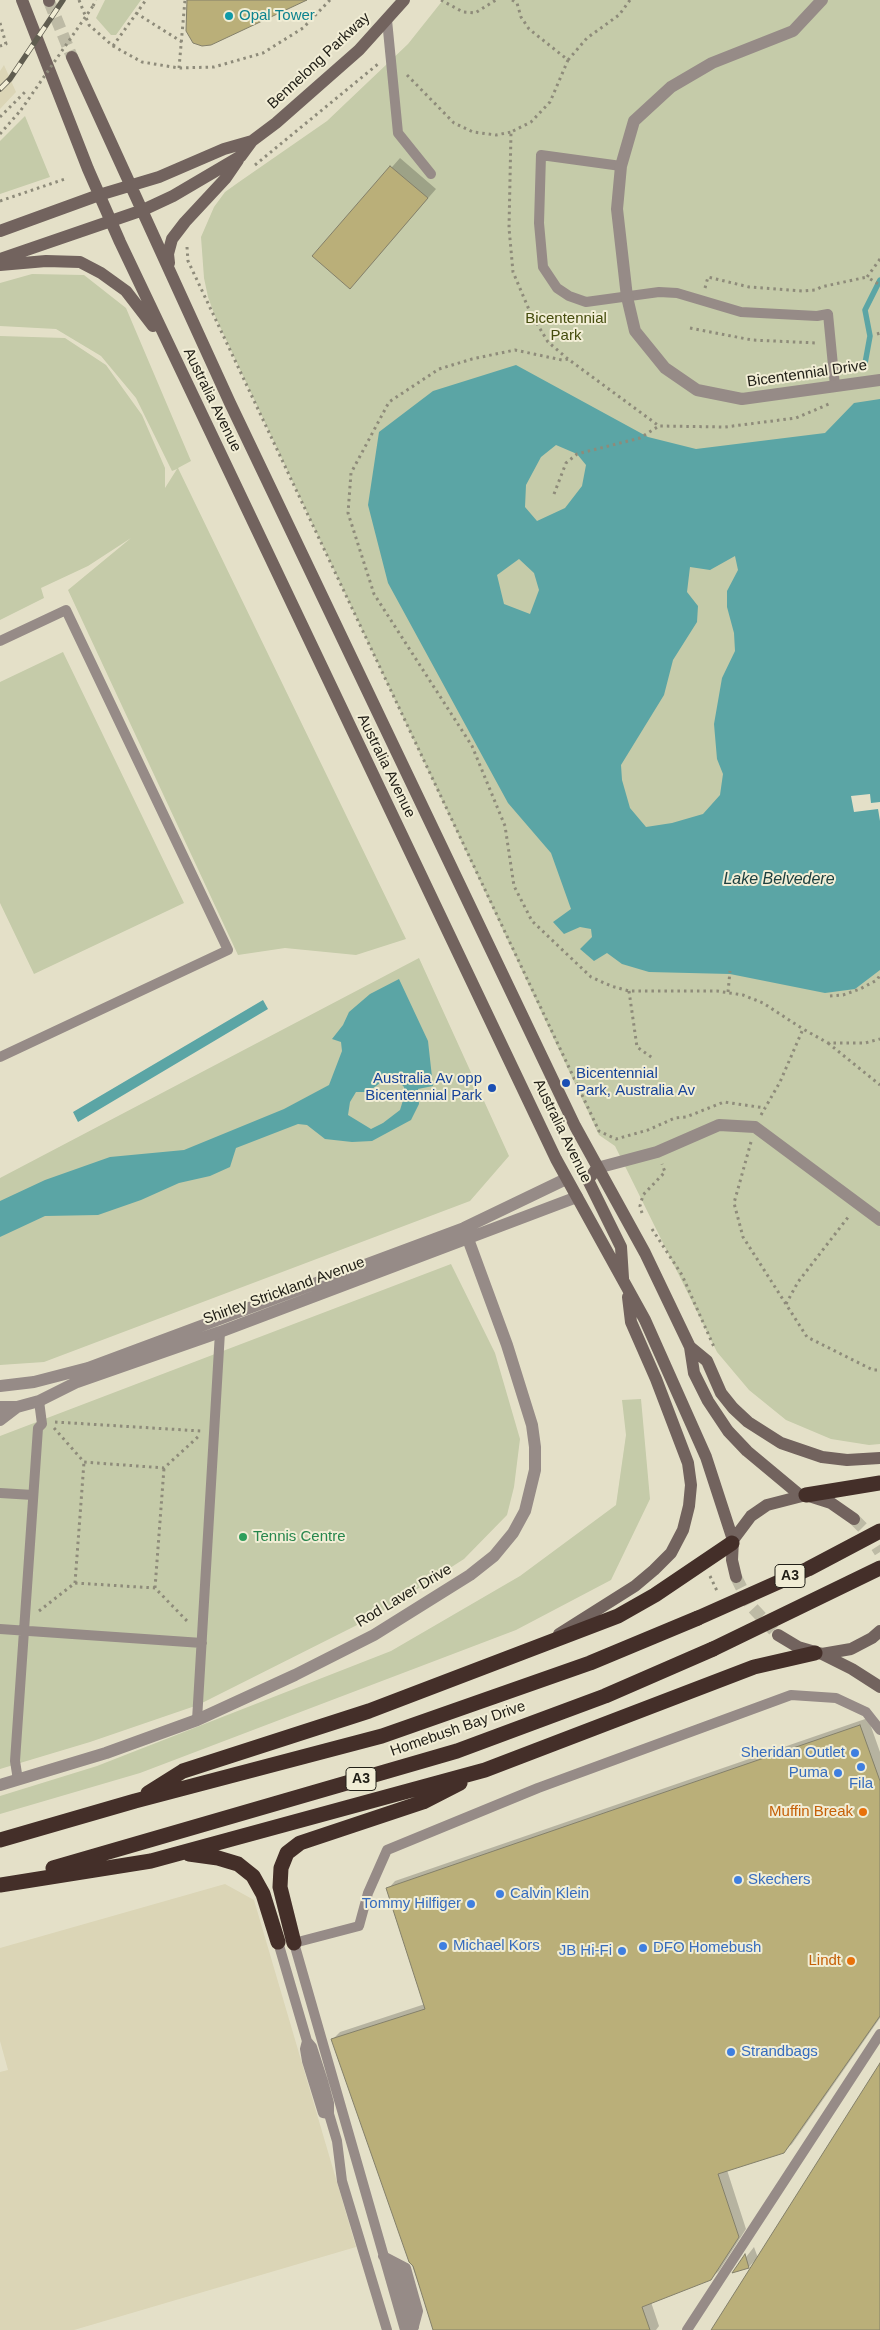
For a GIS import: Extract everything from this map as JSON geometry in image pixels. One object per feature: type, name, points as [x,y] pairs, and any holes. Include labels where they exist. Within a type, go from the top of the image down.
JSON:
[{"type":"highway","points":[[804,1496],[880,1483]]},
{"type":"highway","name":"Homebush Bay Drive","points":[[0,1840],[135,1801],[382,1736],[590,1663],[808,1569],[880,1531]]},
{"type":"highway","points":[[135,1801],[183,1771],[370,1712],[537,1648],[638,1606],[732,1541]]},
{"type":"highway","name":"Homebush Bay Drive","points":[[0,1884],[457,1751],[604,1696],[713,1649],[880,1568]]},
{"type":"highway","points":[[0,1884],[151,1861],[181,1854],[485,1770],[754,1668],[818,1653]]},
{"type":"highway","points":[[294,1944],[280,1887],[281,1868],[287,1853],[300,1843],[423,1802],[485,1770]]},
{"type":"highway","points":[[181,1854],[218,1858],[238,1864],[253,1876],[264,1894],[278,1942]]},
{"type":"main road","name":"Australia Avenue","points":[[22,0],[99,195],[167,344],[566,1179],[645,1320],[706,1457],[732,1541],[736,1577]]},
{"type":"main road","name":"Bennelong Parkway","points":[[0,258],[142,210],[173,196],[241,156],[252,141],[334,73],[387,20],[404,0]]},
{"type":"main road","name":"Australia Avenue","points":[[72,56],[230,403],[597,1168],[645,1253],[690,1347],[694,1373],[708,1401],[728,1431],[746,1451],[804,1496]]},
{"type":"main road","name":"Bennelong Parkway","points":[[0,231],[195,163],[224,149],[252,141]]},
{"type":"main road","points":[[169,268],[168,254],[172,239],[185,222],[225,179],[241,156]]},
{"type":"main road","points":[[0,266],[46,261],[80,262],[101,273],[126,291],[167,344]]},
{"type":"main road","points":[[537,1648],[635,1586],[671,1553],[683,1530],[689,1506],[691,1485],[688,1463],[656,1379],[631,1322],[621,1248],[588,1180],[597,1168]]},
{"type":"main road","points":[[690,1347],[707,1361],[721,1393],[732,1408],[748,1422],[781,1443],[822,1457],[848,1460],[880,1458]]},
{"type":"main road","points":[[732,1541],[743,1525],[760,1509],[776,1501],[804,1496],[831,1503],[854,1519]]},
{"type":"main road","points":[[818,1653],[851,1649],[872,1638],[880,1630]]},
{"type":"main road","points":[[778,1635],[798,1647],[818,1653],[852,1669],[880,1687]]},
{"type":"street","name":"Bicentennial Drive","points":[[822,0],[793,31],[712,63],[671,87],[634,121],[622,166],[617,209],[627,297],[635,331],[665,368],[697,390],[742,399],[880,380]]},
{"type":"street","points":[[597,1168],[657,1152],[719,1125],[754,1127],[880,1220]]},
{"type":"street","name":"Shirley Strickland Avenue","points":[[0,1407],[18,1407],[39,1401],[77,1382],[220,1332],[467,1233],[566,1179]]},
{"type":"street","name":"Shirley Strickland Avenue","points":[[0,1386],[34,1382],[88,1368],[467,1233],[577,1197]]},
{"type":"street","name":"Rod Laver Drive","points":[[0,1784],[106,1753],[197,1720],[295,1676],[382,1630],[470,1575],[494,1556],[513,1533],[525,1511],[531,1490],[535,1447],[532,1424],[516,1373],[467,1233]]},
{"type":"street","points":[[0,1420],[18,1407]]},
{"type":"lane","points":[[387,20],[398,132],[431,174]]},
{"type":"lane","points":[[622,166],[541,155],[540,223],[543,267],[557,288],[569,296],[586,302],[659,292],[678,293],[741,312],[817,316],[828,314],[835,386]]},
{"type":"lane","points":[[0,641],[66,610],[228,950],[0,1057]]},
{"type":"lane","points":[[197,1720],[202,1639],[209,1432],[220,1332]]},
{"type":"lane","points":[[18,1780],[15,1765],[24,1627],[38,1428],[42,1424],[39,1401]]},
{"type":"lane","points":[[0,1492],[33,1495]]},
{"type":"lane","points":[[0,1629],[24,1627],[202,1639]]},
{"type":"lane","points":[[411,2329],[383,2256],[294,1944],[359,1926],[368,1893],[387,1850],[538,1788],[790,1695],[836,1698],[866,1712],[880,1730]]},
{"type":"lane","points":[[278,1942],[307,2041],[305,2049],[307,2061],[320,2106],[323,2112],[329,2114],[336,2141],[342,2181],[387,2330]]},
{"type":"lane","points":[[687,2330],[880,2034]]},
{"type":"lane","points":[[383,2256],[406,2268],[418,2311],[411,2329]]},
{"type":"path","points":[[79,0],[89,25],[113,46],[142,62],[180,68],[214,66],[263,52],[303,28],[330,0]]},
{"type":"path","points":[[0,134],[21,110],[96,0]]},
{"type":"path","points":[[113,46],[146,0]]},
{"type":"path","points":[[180,68],[185,0]]},
{"type":"path","points":[[323,0],[325,6]]},
{"type":"path","points":[[441,0],[463,12],[475,13],[496,0]]},
{"type":"path","points":[[568,60],[587,38],[619,15],[630,0]]},
{"type":"path","points":[[136,13],[182,42]]},
{"type":"path","points":[[0,23],[6,44],[0,46]]},
{"type":"path","points":[[254,167],[390,53],[410,79],[454,124],[473,132],[496,136],[510,132]]},
{"type":"path","points":[[0,117],[25,92]]},
{"type":"path","points":[[0,201],[65,179]]},
{"type":"path","points":[[189,238],[187,246],[188,261],[599,1131],[616,1139],[648,1130]]},
{"type":"path","points":[[701,301],[708,277],[749,287],[816,290],[821,286],[867,276],[880,259]]},
{"type":"path","points":[[867,276],[880,285]]},
{"type":"path","points":[[690,328],[752,340],[820,343]]},
{"type":"path","points":[[568,359],[562,360],[515,350],[472,359],[439,369],[389,402],[351,473],[350,481],[348,512],[374,594],[472,746],[504,826],[514,886],[532,921],[591,977],[629,991],[728,992],[743,995],[763,1003],[828,1043],[880,1085]]},
{"type":"path","points":[[554,494],[566,463],[577,454],[640,438],[658,426]]},
{"type":"path","points":[[728,992],[730,970]]},
{"type":"path","points":[[830,996],[843,995],[860,989],[876,980],[880,975]]},
{"type":"path","points":[[629,991],[636,1046],[654,1059]]},
{"type":"path","points":[[803,1029],[780,1082],[754,1127],[734,1203],[743,1237],[807,1336],[874,1370],[880,1370]]},
{"type":"path","points":[[828,1043],[865,1043],[880,1039]]},
{"type":"path","points":[[644,1218],[640,1206],[643,1195],[665,1172],[657,1152]]},
{"type":"path","points":[[786,1304],[798,1282],[859,1204]]},
{"type":"path","points":[[649,1226],[682,1275],[715,1350]]},
{"type":"path","points":[[49,1422],[209,1432],[164,1468],[84,1462],[49,1422]]},
{"type":"path","points":[[75,1583],[84,1462]]},
{"type":"path","points":[[155,1588],[164,1468]]},
{"type":"path","points":[[24,1627],[75,1583],[155,1588],[202,1639]]},
{"type":"shaded area","points":[[4,65],[16,92],[0,109],[0,71]]},
{"type":"shaded area","points":[[225,1884],[254,1900],[356,2247],[74,2330],[0,2330],[0,2072],[8,2070],[0,2041],[0,1948]]},
{"type":"green space","points":[[105,0],[141,0],[116,35],[111,35],[96,18]]},
{"type":"green space","name":"Bicentennial Park","points":[[443,0],[880,0],[880,1444],[869,1445],[831,1439],[786,1420],[749,1390],[717,1352],[615,1146],[599,1135],[215,316],[208,297],[204,278],[201,237],[214,207],[225,192],[327,121],[408,44]]},
{"type":"green space","points":[[25,116],[50,177],[0,194],[0,141]]},
{"type":"green space","points":[[32,274],[84,275],[126,308],[191,461],[178,468],[406,939],[356,955],[285,948],[238,955],[68,590],[131,538],[88,566],[41,588],[44,598],[0,620],[0,336],[65,338],[106,365],[142,415],[165,468],[165,488],[177,469],[172,471],[136,398],[101,356],[56,329],[0,326],[0,283]]},
{"type":"green space","points":[[63,652],[184,903],[34,974],[0,903],[0,682]]},
{"type":"green space","points":[[419,958],[509,1156],[470,1201],[44,1362],[0,1365],[0,1178]]},
{"type":"green space","name":"Tennis Centre","points":[[451,1264],[495,1353],[520,1439],[514,1487],[507,1515],[464,1559],[375,1616],[198,1705],[90,1742],[0,1769],[0,1436]]},
{"type":"green space","points":[[641,1399],[650,1499],[611,1580],[516,1630],[140,1773],[0,1814],[0,1796],[97,1766],[391,1651],[520,1576],[616,1505],[626,1435],[622,1400]]},
{"type":"water","name":"Lake Belvedere","points":[[516,365],[648,437],[696,449],[825,433],[854,403],[880,399],[880,970],[855,989],[825,993],[730,974],[649,972],[622,964],[607,953],[594,961],[580,949],[592,937],[591,929],[580,927],[564,934],[553,922],[571,909],[551,853],[508,803],[388,583],[368,505],[379,432],[433,391]],"holes":[[[556,445],[577,454],[586,465],[582,486],[565,508],[537,521],[525,507],[526,485],[541,457]],[[735,556],[738,570],[727,591],[727,607],[734,633],[735,651],[722,678],[714,724],[717,759],[723,774],[720,795],[703,814],[672,823],[646,827],[630,808],[622,780],[621,765],[664,695],[673,660],[697,622],[698,606],[687,592],[690,567],[710,570]],[[519,559],[534,573],[539,590],[530,614],[504,604],[497,575]]]},
{"type":"water","points":[[399,979],[428,1041],[433,1086],[418,1089],[419,1104],[411,1120],[372,1141],[352,1142],[325,1139],[307,1125],[298,1124],[236,1148],[230,1167],[210,1176],[179,1183],[141,1200],[98,1215],[45,1216],[0,1237],[0,1201],[45,1180],[110,1157],[184,1150],[284,1109],[329,1085],[342,1051],[341,1042],[332,1039],[343,1025],[349,1012],[370,994]],"holes":[[[388,1077],[395,1077],[404,1087],[404,1097],[400,1110],[383,1123],[371,1129],[348,1115],[350,1102],[356,1092],[368,1092]]]},
{"type":"water","points":[[263,1000],[268,1009],[78,1122],[73,1112]]},
{"type":"pier","points":[[870,794],[871,803],[880,802],[880,821],[878,809],[854,812],[851,796]]},
{"type":"building","name":"Opal Tower","points":[[187,0],[307,0],[211,45],[202,46],[193,43],[186,31]]},
{"type":"building","points":[[390,166],[428,198],[350,289],[312,256]]},
{"type":"building","name":"DFO Homebush","points":[[860,1725],[880,1781],[880,2016],[784,2153],[718,2174],[739,2237],[711,2280],[642,2307],[650,2330],[433,2330],[413,2266],[409,2262],[331,2039],[425,2009],[386,1888]]},
{"type":"building","points":[[880,2063],[880,2330],[711,2330],[761,2251]]},
{"type":"building","points":[[745,2254],[749,2268],[732,2273]]},
{"type":"waterway","points":[[864,369],[870,336],[865,310],[880,280]]},
{"type":"tunnel","points":[[49,1],[72,57]]},
{"type":"tunnel","points":[[854,1519],[868,1533],[880,1552]]},
{"type":"tunnel","points":[[736,1577],[750,1605],[778,1635]]},
{"type":"railway","points":[[0,89],[10,79],[63,0]]},
{"type":"place","name":"Opal Tower","points":[[229,16]]},
{"type":"place","name":"Bicentennial Park, Australia Av","points":[[566,1083]]},
{"type":"place","name":"Australia Av opp Bicentennial Park","points":[[492,1088]]},
{"type":"place","name":"Tennis Centre","points":[[243,1537]]},
{"type":"place","name":"Sheridan Outlet","points":[[855,1753]]},
{"type":"place","name":"Fila","points":[[861,1767]]},
{"type":"place","name":"Puma","points":[[838,1773]]},
{"type":"place","name":"Muffin Break","points":[[863,1812]]},
{"type":"place","name":"Skechers","points":[[738,1880]]},
{"type":"place","name":"Calvin Klein","points":[[500,1894]]},
{"type":"place","name":"Tommy Hilfiger","points":[[471,1904]]},
{"type":"place","name":"Michael Kors","points":[[443,1946]]},
{"type":"place","name":"DFO Homebush","points":[[643,1948]]},
{"type":"place","name":"JB Hi-Fi","points":[[622,1951]]},
{"type":"place","name":"Lindt","points":[[851,1961]]},
{"type":"place","name":"Strandbags","points":[[731,2052]]}]
